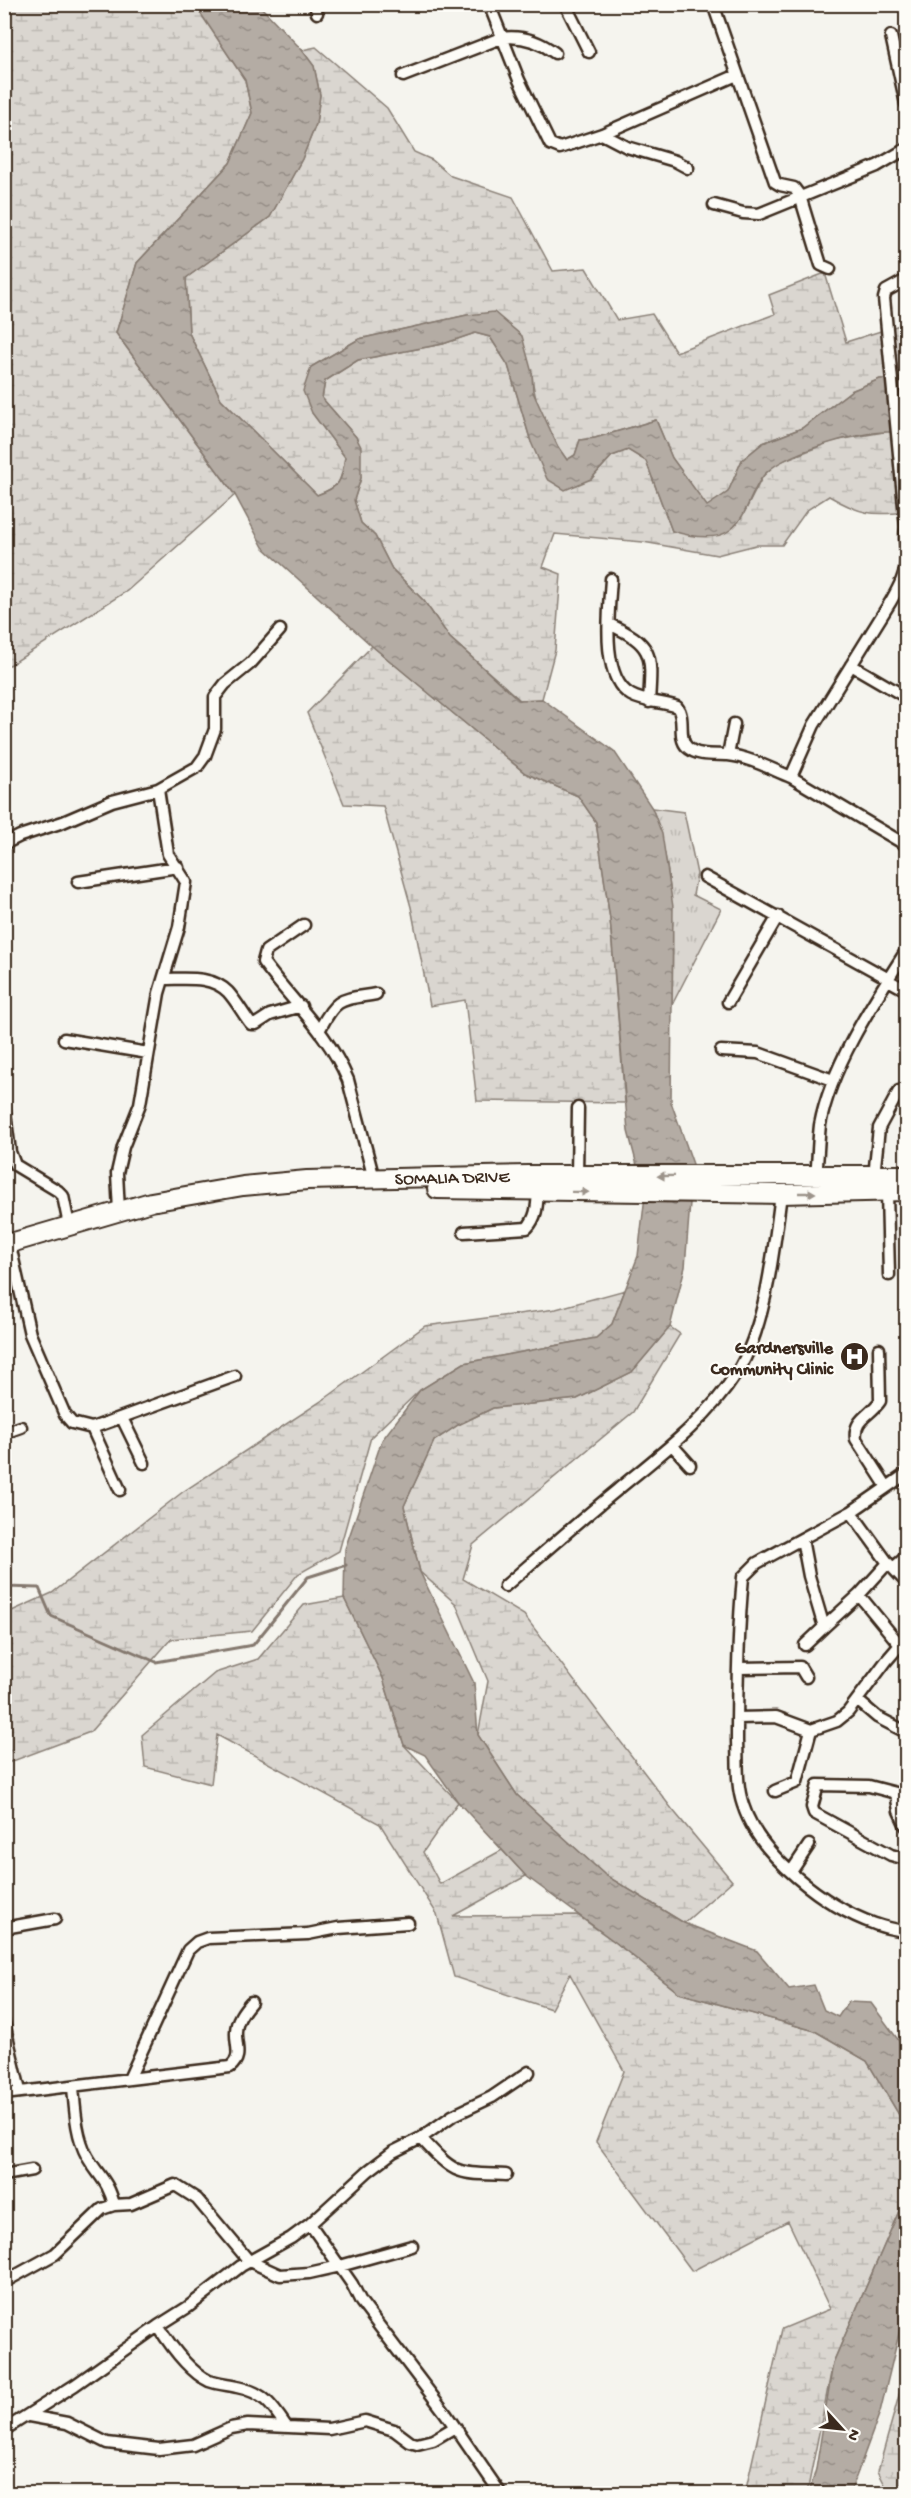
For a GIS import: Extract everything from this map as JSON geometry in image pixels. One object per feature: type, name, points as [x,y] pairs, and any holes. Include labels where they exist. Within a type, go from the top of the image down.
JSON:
[{"type":"main road","name":"SOMALIA DRIVE","points":[[7,1249],[128,1215],[239,1195],[302,1189],[538,1191],[627,1185],[706,1184],[816,1176],[906,1175]]},
{"type":"main road","name":"SOMALIA DRIVE","points":[[7,1249],[69,1225],[151,1202],[243,1186],[308,1180],[577,1176],[627,1185]]},
{"type":"main road","name":"SOMALIA DRIVE","points":[[706,1184],[781,1194],[906,1191]]},
{"type":"street","points":[[489,4],[501,38],[550,144],[560,148],[602,135],[737,75]]},
{"type":"street","points":[[565,4],[589,52]]},
{"type":"street","points":[[713,4],[776,182],[794,188],[800,196],[814,248],[821,264],[830,269]]},
{"type":"street","points":[[403,76],[501,38],[514,36],[537,42],[555,53]]},
{"type":"street","points":[[891,36],[906,104]]},
{"type":"street","points":[[602,135],[627,147],[675,161],[688,168]]},
{"type":"street","points":[[714,205],[743,213],[759,214],[876,166],[906,149]]},
{"type":"street","points":[[791,777],[814,725],[901,584],[906,555],[903,541],[906,527],[884,298],[886,291],[906,280]]},
{"type":"street","points":[[611,579],[609,624],[612,669],[617,681],[631,695],[650,702],[677,707],[681,714],[683,742],[691,750],[716,756],[728,755],[760,764],[791,777],[906,845]]},
{"type":"street","points":[[609,624],[644,644],[649,653],[650,702]]},
{"type":"street","points":[[4,844],[112,801],[158,789],[187,775],[202,762],[215,729],[215,697],[225,684],[251,663],[280,630]]},
{"type":"street","points":[[851,665],[906,696]]},
{"type":"street","points":[[728,755],[734,724]]},
{"type":"street","points":[[119,1211],[117,1173],[123,1147],[140,1104],[159,993],[183,911],[186,882],[168,854],[158,789]]},
{"type":"street","points":[[78,882],[178,867]]},
{"type":"street","points":[[705,877],[906,990]]},
{"type":"street","points":[[728,1002],[778,916]]},
{"type":"street","points":[[304,925],[266,951],[263,956],[268,968],[320,1029],[348,1080],[374,1179]]},
{"type":"street","points":[[816,1176],[820,1125],[833,1080],[906,951]]},
{"type":"street","points":[[164,979],[202,979],[220,985],[229,993],[251,1024],[256,1024],[270,1015],[301,1006]]},
{"type":"street","points":[[320,1029],[328,1012],[341,1000],[376,994]]},
{"type":"street","points":[[64,1039],[148,1053]]},
{"type":"street","points":[[721,1052],[758,1053],[833,1080]]},
{"type":"street","points":[[874,1176],[879,1128],[899,1090]]},
{"type":"street","points":[[4,1105],[10,1152],[15,1165],[63,1196],[69,1225]]},
{"type":"street","points":[[577,1176],[578,1107]]},
{"type":"street","points":[[464,1232],[527,1228],[537,1212],[538,1191]]},
{"type":"street","points":[[888,1192],[889,1275]]},
{"type":"street","points":[[505,1586],[672,1445],[723,1392],[737,1373],[760,1314],[769,1274],[781,1194]]},
{"type":"street","points":[[7,1249],[30,1334],[65,1415],[72,1423],[92,1428],[235,1376]]},
{"type":"street","points":[[879,1348],[880,1401],[857,1423],[855,1430],[856,1439],[887,1487]]},
{"type":"street","points":[[122,1418],[144,1464]]},
{"type":"street","points":[[4,1433],[21,1427]]},
{"type":"street","points":[[92,1428],[120,1490]]},
{"type":"street","points":[[672,1445],[690,1465]]},
{"type":"street","points":[[906,1474],[851,1512],[757,1563],[743,1577],[737,1718],[738,1766],[743,1806],[758,1834],[791,1872],[824,1898],[877,1925],[906,1932]]},
{"type":"street","points":[[851,1512],[891,1566],[906,1582]]},
{"type":"street","points":[[802,1539],[809,1576],[824,1627]]},
{"type":"street","points":[[805,1645],[891,1566],[906,1557]]},
{"type":"street","points":[[737,1718],[776,1717],[811,1730],[837,1721],[848,1712],[903,1642],[859,1595]]},
{"type":"street","points":[[739,1668],[800,1667],[806,1677]]},
{"type":"street","points":[[857,1700],[877,1718],[906,1732]]},
{"type":"street","points":[[797,1782],[811,1730]]},
{"type":"street","points":[[775,1791],[797,1782],[818,1785],[869,1786],[896,1793],[899,1811],[906,1826]]},
{"type":"street","points":[[818,1785],[812,1807],[814,1813],[891,1855],[906,1859]]},
{"type":"street","points":[[791,1872],[809,1845]]},
{"type":"street","points":[[4,1928],[55,1919]]},
{"type":"street","points":[[129,2079],[152,2034],[184,1958],[197,1942],[208,1938],[297,1935],[338,1928],[408,1923]]},
{"type":"street","points":[[4,2094],[233,2065],[238,2055],[237,2023],[251,2002]]},
{"type":"street","points":[[4,2023],[20,2091]]},
{"type":"street","points":[[4,2430],[29,2416],[188,2307],[249,2260],[291,2238],[393,2152],[421,2138],[452,2116],[492,2097],[528,2072]]},
{"type":"street","points":[[73,2087],[83,2147],[91,2163],[107,2183],[114,2205]]},
{"type":"street","points":[[421,2138],[443,2163],[464,2174],[506,2175]]},
{"type":"street","points":[[4,2175],[32,2170]]},
{"type":"street","points":[[4,2282],[55,2254],[95,2214],[114,2205],[131,2204],[171,2186],[179,2186],[198,2199],[249,2260],[280,2275],[309,2273],[412,2246]]},
{"type":"street","points":[[310,2224],[362,2302],[501,2493]]},
{"type":"street","points":[[158,2326],[184,2360],[201,2375],[210,2381],[244,2388],[269,2401],[286,2426]]},
{"type":"street","points":[[29,2416],[67,2423],[107,2443],[159,2449],[193,2445],[231,2428],[248,2425],[329,2429],[365,2421],[394,2430],[410,2442],[417,2444],[433,2440],[454,2427]]},
{"type":"green space","points":[[4,5],[195,5],[245,80],[252,113],[230,163],[137,263],[116,333],[235,495],[127,591],[10,665],[4,664]]},
{"type":"green space","points":[[316,47],[387,108],[414,152],[432,160],[451,176],[513,197],[553,271],[586,268],[617,320],[652,314],[676,352],[775,314],[769,295],[825,273],[846,342],[906,323],[906,378],[880,379],[851,391],[802,428],[763,443],[742,460],[728,492],[707,507],[672,458],[656,420],[595,438],[580,440],[575,455],[567,460],[543,419],[535,396],[532,373],[467,315],[359,339],[311,367],[312,413],[345,457],[339,482],[331,489],[317,495],[221,399],[189,333],[186,278],[270,217],[302,159],[316,124],[320,95],[314,66],[302,50]]},
{"type":"green space","points":[[475,333],[490,337],[508,365],[531,442],[591,479],[612,456],[628,450],[646,461],[672,531],[744,513],[763,476],[777,463],[833,441],[889,431],[906,436],[906,512],[884,514],[866,512],[849,507],[829,496],[807,510],[782,545],[756,545],[717,555],[643,542],[555,534],[543,567],[561,574],[555,650],[542,699],[520,700],[450,638],[424,601],[392,569],[375,536],[361,523],[354,500],[361,478],[356,437],[322,398],[325,381],[358,360],[443,344]]},
{"type":"green space","points":[[372,646],[525,773],[578,796],[596,822],[610,919],[625,1103],[477,1101],[465,1000],[430,1006],[411,907],[383,806],[344,804],[307,713]]},
{"type":"green space","points":[[652,808],[684,812],[697,874],[693,895],[721,909],[672,1005],[672,930],[669,881],[660,832]]},
{"type":"green space","points":[[625,1290],[612,1324],[596,1338],[464,1363],[420,1390],[371,1437],[339,1551],[298,1574],[252,1631],[171,1639],[90,1732],[5,1764],[5,1614],[52,1593],[184,1491],[326,1398],[425,1326],[556,1309]]},
{"type":"green space","points":[[670,1327],[680,1334],[633,1412],[473,1545],[463,1579],[524,1615],[672,1809],[732,1881],[684,1923],[605,1875],[517,1795],[478,1735],[488,1681],[456,1604],[420,1572],[404,1506],[434,1441],[458,1425],[493,1408],[577,1399],[632,1372]]},
{"type":"green space","points":[[344,1598],[383,1678],[404,1745],[458,1802],[423,1852],[440,1884],[502,1850],[526,1876],[453,1916],[577,1915],[679,1993],[815,2031],[867,2061],[901,2118],[906,2157],[906,2195],[833,2363],[807,2493],[741,2493],[746,2489],[782,2329],[830,2309],[788,2221],[692,2271],[596,2142],[624,2071],[570,1974],[551,2009],[454,1977],[437,1914],[380,1824],[217,1735],[211,1784],[145,1767],[142,1735],[215,1673],[258,1659],[304,1605]]},
{"type":"green space","points":[[906,2370],[906,2493],[889,2493],[878,2471]]},
{"type":"water","points":[[195,5],[259,5],[302,50],[314,66],[320,95],[316,124],[302,159],[270,217],[186,278],[189,333],[221,399],[317,495],[331,489],[339,482],[345,457],[312,413],[303,391],[311,367],[359,339],[467,315],[494,312],[522,336],[532,373],[533,392],[558,447],[567,460],[575,455],[580,440],[595,438],[656,420],[672,458],[707,506],[728,492],[742,460],[763,443],[802,428],[851,391],[880,379],[906,378],[906,436],[893,432],[860,435],[804,451],[787,459],[759,481],[736,525],[724,534],[710,537],[672,531],[646,461],[628,450],[612,456],[591,479],[565,490],[547,479],[531,442],[508,365],[490,337],[475,333],[443,344],[358,360],[325,381],[322,398],[356,437],[361,447],[361,478],[354,500],[361,523],[375,536],[392,569],[424,601],[450,638],[519,700],[542,699],[614,751],[652,808],[662,834],[673,907],[671,1102],[693,1164],[685,1267],[670,1327],[632,1372],[577,1399],[493,1408],[458,1425],[434,1441],[404,1506],[420,1572],[474,1683],[478,1735],[517,1795],[605,1875],[684,1923],[757,1951],[789,1989],[814,1985],[824,2010],[838,2017],[848,2002],[871,2003],[902,2045],[906,2047],[906,2157],[901,2118],[867,2061],[815,2031],[679,1993],[526,1876],[458,1802],[425,1755],[404,1745],[383,1678],[344,1598],[345,1549],[382,1440],[420,1390],[464,1363],[596,1338],[612,1324],[638,1256],[645,1196],[628,1131],[610,919],[596,822],[578,796],[525,773],[372,646],[263,547],[235,495],[116,333],[137,263],[230,163],[252,113],[245,80]]},
{"type":"water","points":[[906,2195],[906,2305],[880,2412],[850,2493],[809,2493],[816,2469],[833,2363]]},
{"type":"waterway","points":[[4,1587],[39,1588],[51,1616],[156,1662],[253,1645],[308,1577],[346,1565]]},
{"type":"place","name":"Gardnersville Community Clinic","points":[[854,1357]]}]
